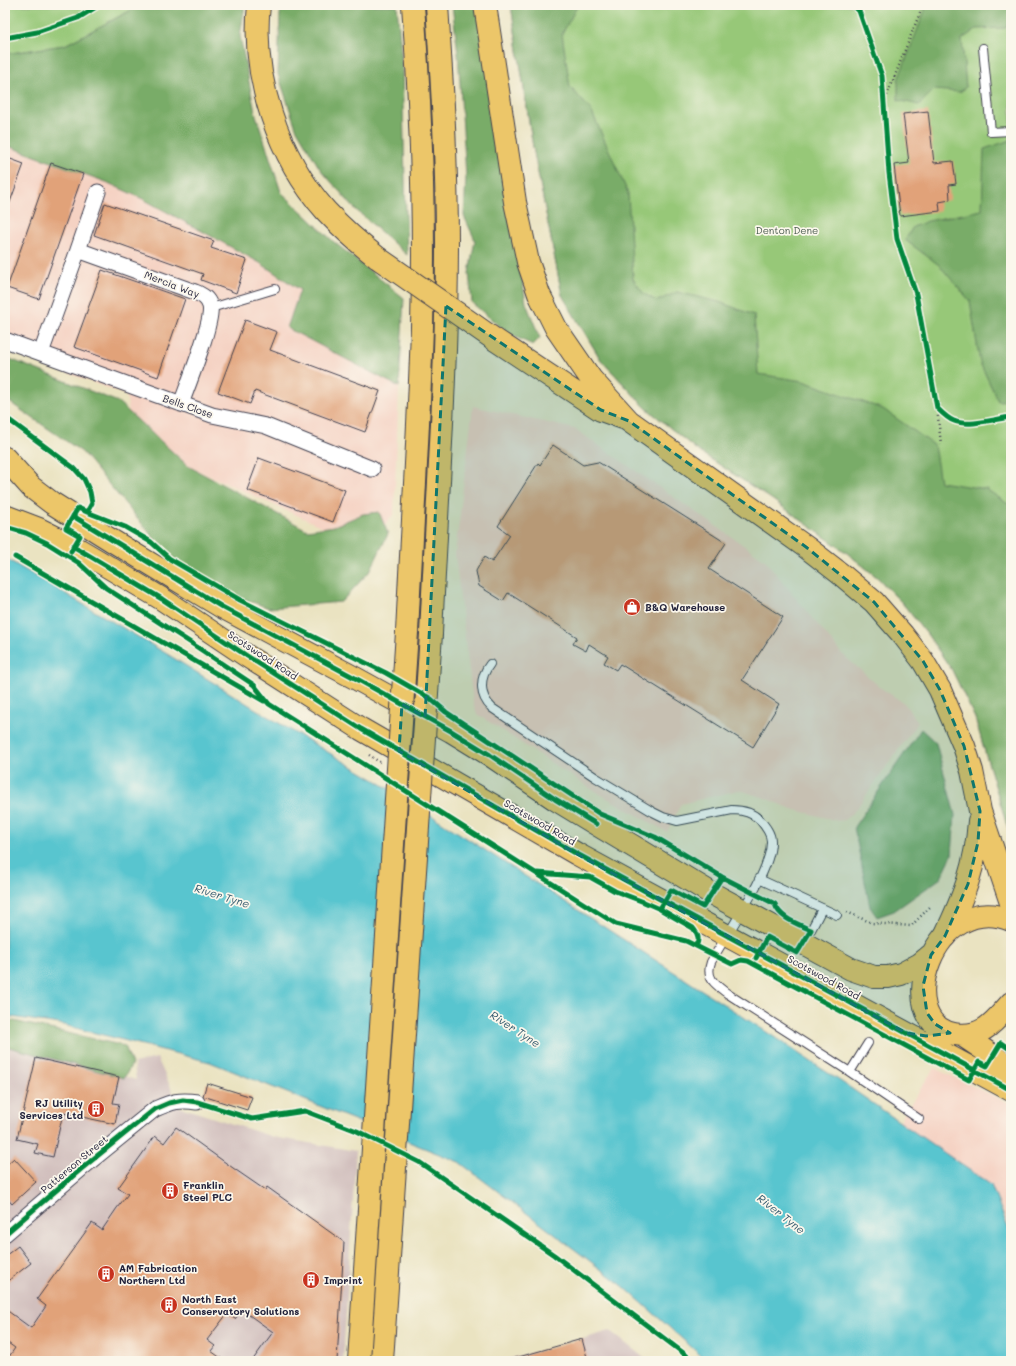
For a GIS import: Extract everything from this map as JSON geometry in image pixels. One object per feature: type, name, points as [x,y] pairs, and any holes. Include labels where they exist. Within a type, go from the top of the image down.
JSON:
[{"type":"main road","points":[[259,5],[258,37],[260,64],[267,97],[282,142],[298,172],[326,211],[378,258],[494,339],[601,410],[629,421]]},
{"type":"main road","points":[[359,1361],[407,632],[422,311],[423,240],[421,153],[413,5]]},
{"type":"main road","points":[[382,1361],[431,634],[445,337],[447,242],[446,154],[437,5]]},
{"type":"main road","points":[[485,5],[515,202],[528,262],[537,288],[556,328],[591,379],[629,421],[836,570],[874,602],[903,635],[923,661],[936,684],[964,746],[972,772],[980,811],[1011,903]]},
{"type":"main road","name":"Scotswood Road","points":[[5,458],[31,487],[52,503],[111,540],[222,607],[451,731],[562,803],[712,893],[851,969],[874,977],[888,977],[901,974],[920,964],[931,955]]},
{"type":"main road","points":[[5,462],[5,481]]},
{"type":"main road","name":"Scotswood Road","points":[[5,516],[39,529],[73,546],[162,599],[361,729],[577,854],[727,936],[768,956],[1011,1090]]},
{"type":"main road","points":[[946,936],[961,902],[972,870],[978,842],[980,811]]},
{"type":"main road","points":[[1011,920],[992,915],[972,917],[956,925],[931,955],[923,992],[927,1013],[935,1024],[956,1034],[1011,1068]]},
{"type":"main road","points":[[906,1033],[937,1036],[972,1034],[985,1030],[1011,1003]]},
{"type":"street","points":[[41,353],[98,192]]},
{"type":"street","name":"Mercia Way","points":[[78,250],[195,292],[204,296],[209,301],[211,308]]},
{"type":"street","points":[[181,404],[205,335],[211,308]]},
{"type":"street","name":"Bells Close","points":[[5,340],[212,415],[266,426],[372,469]]},
{"type":"street","name":"Patterson Street","points":[[7,1230],[155,1109],[169,1103],[183,1100],[197,1102]]},
{"type":"lane","points":[[983,48],[991,132],[1011,131]]},
{"type":"lane","points":[[211,308],[275,289]]},
{"type":"lane","points":[[490,664],[485,670],[482,679],[482,690],[486,703],[595,777],[654,812],[663,817],[677,821],[732,810],[749,812],[757,818],[769,832],[771,841],[770,854],[759,879],[709,967],[709,975],[716,985],[728,994],[850,1072],[919,1119]]},
{"type":"lane","points":[[759,879],[837,916]]},
{"type":"lane","points":[[811,930],[822,909]]},
{"type":"lane","points":[[850,1072],[868,1043]]},
{"type":"path","points":[[884,103],[923,5]]},
{"type":"path","points":[[883,89],[884,111]]},
{"type":"path","points":[[935,400],[941,444]]},
{"type":"path","points":[[937,408],[942,414]]},
{"type":"path","points":[[837,916],[846,912],[872,923],[911,926],[930,907]]},
{"type":"highlighted area","points":[[446,306],[601,410],[629,421],[806,547],[874,602],[923,661],[940,690],[964,746],[980,811],[978,842],[968,884],[945,936],[931,955],[923,986],[927,1013],[935,1024],[950,1033],[926,1036],[906,1033],[577,854],[399,751],[402,704],[425,717]]},
{"type":"shaded area","points":[[5,145],[106,182],[143,199],[260,263],[300,290],[287,328],[399,387],[394,514],[379,532],[325,528],[188,466],[129,413],[126,395],[5,349]]},
{"type":"shaded area","name":"B&Q Warehouse","points":[[473,406],[575,429],[765,560],[841,653],[881,688],[904,703],[918,722],[857,808],[850,815],[844,820],[838,821],[792,809],[765,798],[739,790],[681,804],[667,832],[591,789],[477,714],[473,703],[455,555]]},
{"type":"shaded area","points":[[5,1041],[136,1080],[134,1063],[157,1058],[180,1107],[273,1137],[356,1151],[343,1361],[5,1361]]},
{"type":"shaded area","points":[[934,1068],[1011,1104],[1011,1231],[991,1185],[899,1122]]},
{"type":"shaded area","points":[[610,1331],[648,1361],[499,1361],[558,1346]]},
{"type":"green space","points":[[5,5],[141,5],[65,45],[5,54]]},
{"type":"green space","points":[[141,5],[245,5],[240,36],[255,112],[281,192],[334,242],[404,298],[399,387],[287,328],[300,290],[260,263],[143,199],[106,182],[5,145],[5,54],[65,45]]},
{"type":"green space","points":[[283,5],[397,5],[402,65],[407,255],[355,209],[320,169],[296,128],[278,74],[280,14]]},
{"type":"green space","points":[[452,5],[479,5],[526,303],[540,338],[533,345],[509,334],[472,303],[469,273],[475,240],[464,216],[466,176],[458,53]]},
{"type":"green space","name":"Denton Dene","points":[[511,5],[1011,5],[1011,839],[975,718],[952,670],[927,634],[903,604],[878,578],[847,553],[773,500],[697,450],[645,407],[601,360],[562,295],[533,147]]},
{"type":"green space","points":[[511,5],[578,5],[562,34],[570,87],[591,110],[628,193],[633,279],[644,294],[657,301],[677,292],[719,302],[754,315],[758,374],[803,381],[883,409],[934,445],[940,482],[986,489],[1011,506],[1011,839],[975,718],[952,670],[927,634],[903,604],[878,578],[847,553],[773,500],[697,450],[645,407],[601,360],[562,295],[533,147]]},
{"type":"green space","points":[[927,5],[1011,5],[1011,18],[1006,28],[977,29],[962,39],[966,87],[960,92],[934,90],[919,105],[898,100],[898,80]]},
{"type":"green space","points":[[1011,140],[1011,400],[998,401],[980,363],[970,301],[939,265],[905,240],[913,227],[928,221],[982,210],[984,149]]},
{"type":"green space","points":[[5,357],[118,402],[188,466],[307,530],[334,526],[363,514],[379,512],[388,534],[370,571],[341,602],[269,608],[238,597],[168,555],[82,452],[5,399]]},
{"type":"green space","points":[[921,729],[936,743],[955,815],[952,855],[941,878],[894,911],[877,917],[870,907],[854,827]]},
{"type":"green space","points":[[5,1019],[125,1046],[132,1064],[124,1078],[5,1046]]},
{"type":"water","name":"River Tyne","points":[[5,558],[167,654],[440,821],[762,1029],[991,1185],[1011,1235],[1011,1361],[707,1361],[623,1286],[459,1162],[210,1062],[60,1024],[5,1016]]},
{"type":"building","points":[[928,111],[934,163],[953,161],[956,184],[949,185],[950,200],[939,202],[940,211],[900,216],[894,165],[909,163],[903,114]]},
{"type":"building","points":[[5,157],[24,164],[6,213],[5,213]]},
{"type":"building","points":[[51,163],[83,174],[39,299],[7,288]]},
{"type":"building","points":[[105,203],[214,241],[211,248],[247,260],[236,293],[201,280],[203,274],[94,235]]},
{"type":"building","points":[[102,270],[185,299],[158,377],[74,347]]},
{"type":"building","points":[[245,320],[277,332],[270,350],[380,391],[365,432],[255,391],[250,404],[218,392]]},
{"type":"building","points":[[553,445],[583,465],[598,462],[726,543],[709,569],[783,617],[742,680],[779,704],[753,747],[620,664],[616,670],[604,663],[608,656],[589,644],[586,651],[573,644],[577,637],[508,593],[503,601],[479,586],[476,571],[484,557],[492,562],[510,535],[498,526],[538,463],[540,465]]},
{"type":"building","points":[[259,458],[345,490],[333,522],[247,490]]},
{"type":"building","name":"RJ Utility Services Ltd","points":[[36,1058],[119,1077],[113,1103],[119,1104],[115,1124],[63,1113],[53,1157],[35,1153],[38,1144],[17,1139]]},
{"type":"building","points":[[207,1083],[252,1097],[247,1110],[203,1096]]},
{"type":"building","points":[[176,1127],[265,1190],[267,1187],[344,1242],[337,1361],[252,1361],[273,1332],[242,1310],[235,1319],[227,1314],[207,1340],[215,1346],[211,1351],[225,1361],[6,1361],[15,1348],[5,1341],[5,1309],[31,1328],[46,1306],[37,1299],[92,1223],[102,1230],[128,1194],[118,1188],[155,1136],[164,1143]]},
{"type":"building","points":[[14,1158],[36,1182],[12,1204],[5,1196],[5,1166]]},
{"type":"building","points":[[18,1246],[31,1263],[5,1283],[5,1256]]},
{"type":"building","points":[[582,1339],[588,1361],[516,1361],[515,1358]]},
{"type":"cycle path","points":[[5,38],[37,32],[78,18],[99,5]]},
{"type":"cycle path","points":[[853,5],[859,11],[882,76],[889,173],[897,239],[916,294],[937,408],[950,419],[960,423],[974,423],[1011,417]]},
{"type":"cycle path","points":[[5,417],[74,468],[84,479],[90,492],[92,503],[87,512],[78,508],[66,528],[80,536],[71,551]]},
{"type":"cycle path","points":[[87,512],[125,527],[151,542],[170,559],[240,600],[386,673],[431,699],[446,712],[600,814],[655,837],[722,877],[775,904],[780,913],[785,917],[811,930],[797,953],[767,937],[756,958]]},
{"type":"cycle path","points":[[73,516],[222,607],[451,731],[596,824]]},
{"type":"cycle path","points":[[5,527],[26,533],[47,543],[79,563],[106,588],[254,685],[269,704],[616,924],[686,941],[732,964],[741,960],[748,961],[969,1080],[979,1062],[987,1066],[1001,1043],[1011,1050]]},
{"type":"cycle path","points":[[73,546],[162,599],[247,656],[361,729],[577,854],[1011,1090]]},
{"type":"cycle path","points":[[15,557],[264,701]]},
{"type":"cycle path","points":[[538,873],[590,877],[615,891],[660,909],[693,928],[698,937],[696,946]]},
{"type":"cycle path","points":[[661,907],[671,890],[703,907],[722,877]]},
{"type":"cycle path","points":[[5,1234],[81,1169],[155,1109],[169,1103],[183,1100],[197,1102],[252,1119],[305,1111],[357,1131],[419,1162],[554,1255],[693,1361]]},
{"type":"place","name":"B&Q Warehouse","points":[[632,607]]},
{"type":"place","name":"RJ Utility Services Ltd","points":[[96,1109]]},
{"type":"place","name":"Franklin Steel PLC","points":[[170,1191]]},
{"type":"place","name":"AM Fabrication Northern Ltd","points":[[106,1274]]},
{"type":"place","name":"Imprint","points":[[311,1280]]},
{"type":"place","name":"North East Conservatory Solutions","points":[[169,1305]]}]
